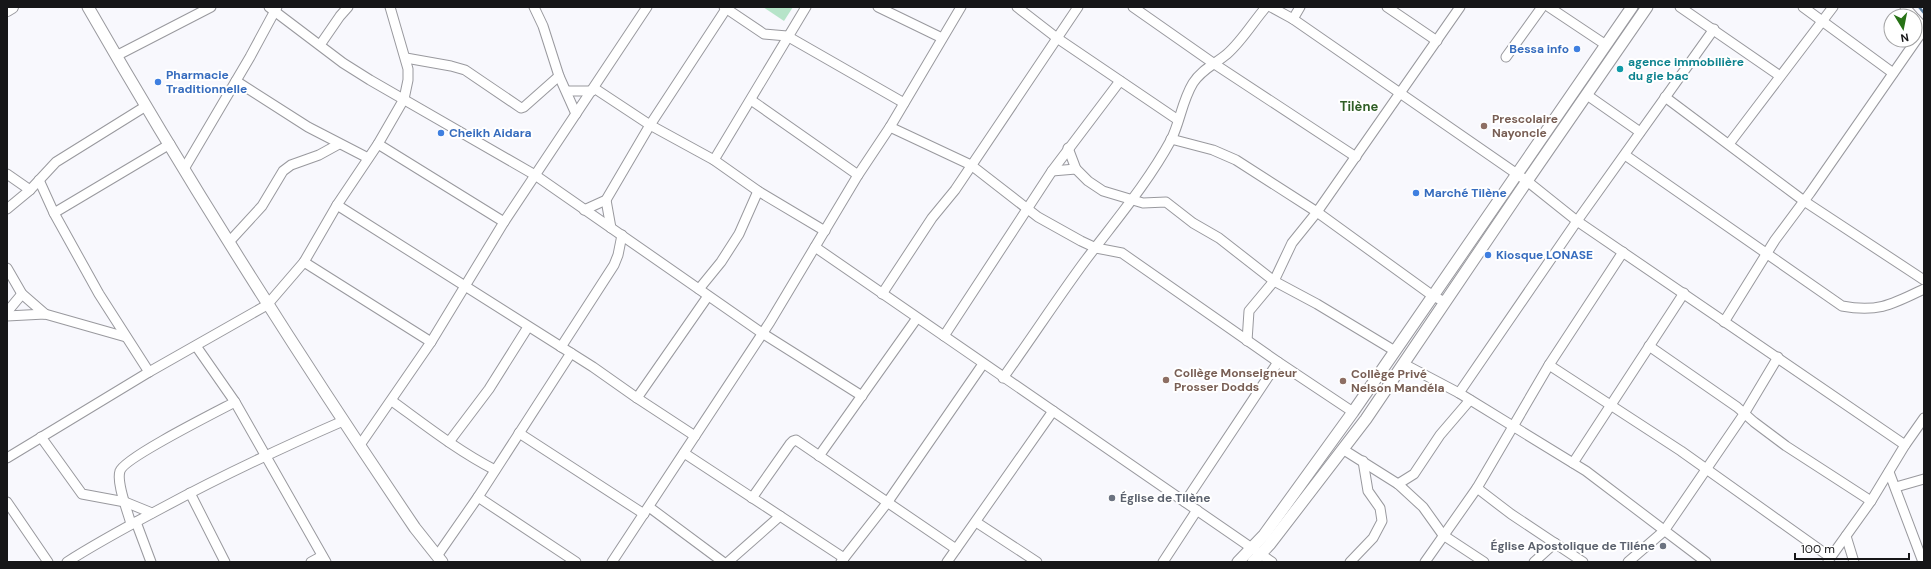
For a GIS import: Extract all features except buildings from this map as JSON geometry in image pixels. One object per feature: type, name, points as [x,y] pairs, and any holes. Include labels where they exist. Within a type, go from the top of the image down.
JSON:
[{"type":"main road","points":[[7,10],[12,7]]},
{"type":"street","points":[[88,7],[146,106],[267,305],[415,528],[440,559],[495,470],[571,353]]},
{"type":"street","points":[[116,56],[211,7]]},
{"type":"street","points":[[320,45],[348,7]]},
{"type":"street","points":[[7,458],[149,372],[267,305],[304,262],[337,205],[378,144],[404,99],[408,80],[406,58],[390,7]]},
{"type":"street","points":[[534,7],[543,26],[560,76],[576,114]]},
{"type":"street","points":[[360,445],[392,401],[431,342],[504,222],[647,7]]},
{"type":"street","points":[[714,160],[751,100],[787,36],[806,7]]},
{"type":"street","points":[[878,7],[942,38]]},
{"type":"street","points":[[612,562],[762,333],[858,175],[890,127],[942,38],[962,7]]},
{"type":"street","points":[[1017,7],[1057,38],[1178,120]]},
{"type":"street","points":[[882,294],[932,218],[955,190],[1078,7]]},
{"type":"street","points":[[1133,7],[1213,63],[1356,157]]},
{"type":"street","points":[[1003,378],[1132,200],[1171,139],[1193,83],[1204,70],[1235,46],[1266,7]]},
{"type":"street","points":[[1271,7],[1293,19],[1516,175],[1527,181],[1577,221],[1905,445]]},
{"type":"street","points":[[1293,19],[1300,7]]},
{"type":"street","points":[[1388,7],[1437,41]]},
{"type":"street","points":[[1506,57],[1542,7]]},
{"type":"street","points":[[1548,7],[1606,45]]},
{"type":"street","points":[[1256,555],[1632,7]]},
{"type":"street","points":[[1238,562],[1256,555],[1344,450],[1647,7]]},
{"type":"street","points":[[1680,7],[1714,29],[1780,76]]},
{"type":"street","points":[[1803,7],[1893,73]]},
{"type":"street","points":[[1729,144],[1833,7]]},
{"type":"street","points":[[184,169],[236,81],[274,8],[320,45],[365,77],[535,175],[762,333],[862,396]]},
{"type":"street","points":[[584,210],[606,200],[650,125],[725,8],[764,34],[787,36],[904,103]]},
{"type":"street","points":[[1247,341],[1249,311],[1274,281],[1292,243],[1317,212],[1458,9]]},
{"type":"street","points":[[1724,322],[1767,253],[1924,28]]},
{"type":"street","points":[[1459,393],[1577,221],[1714,29]]},
{"type":"street","points":[[406,58],[452,66],[465,70],[521,108],[560,76]]},
{"type":"street","points":[[236,81],[293,118],[339,144],[368,158]]},
{"type":"street","points":[[944,336],[1052,171],[1120,81]]},
{"type":"street","points":[[566,91],[593,90],[650,125],[714,160],[758,191],[825,231]]},
{"type":"street","points":[[1587,95],[1640,132]]},
{"type":"street","points":[[1665,97],[1804,201],[1924,280]]},
{"type":"street","points":[[751,100],[858,175]]},
{"type":"street","points":[[7,209],[30,190],[56,162],[146,106]]},
{"type":"street","points":[[890,127],[971,165],[1038,217],[1096,248],[1122,253],[1247,341],[1353,412]]},
{"type":"street","points":[[1171,139],[1213,150],[1236,160],[1317,212],[1433,296],[1445,302]]},
{"type":"street","points":[[54,213],[170,144]]},
{"type":"street","points":[[229,242],[262,206],[283,171],[291,164],[315,157],[339,144]]},
{"type":"street","points":[[378,144],[504,222]]},
{"type":"street","points":[[1068,148],[1076,169],[1088,181],[1103,190],[1142,203],[1166,202],[1193,223],[1219,238],[1274,281],[1317,304],[1395,351]]},
{"type":"street","points":[[1625,155],[1842,306],[1862,310],[1879,308],[1924,289]]},
{"type":"street","points":[[1052,171],[1076,169]]},
{"type":"street","points":[[7,174],[30,190]]},
{"type":"street","points":[[39,180],[54,213],[99,294],[149,372]]},
{"type":"street","points":[[699,289],[721,262],[739,234],[758,191]]},
{"type":"street","points":[[606,200],[611,228]]},
{"type":"street","points":[[337,205],[571,353],[695,436]]},
{"type":"street","points":[[561,347],[614,265],[618,255],[622,235]]},
{"type":"street","points":[[815,248],[1197,510],[1256,555],[1272,562]]},
{"type":"street","points":[[1425,562],[1477,488],[1549,366],[1623,252]]},
{"type":"street","points":[[304,262],[431,342]]},
{"type":"street","points":[[7,268],[22,294],[45,314]]},
{"type":"street","points":[[1573,463],[1684,293]]},
{"type":"street","points":[[7,312],[22,294]]},
{"type":"street","points":[[637,398],[708,296]]},
{"type":"street","points":[[7,316],[45,314],[97,331],[126,337]]},
{"type":"street","points":[[819,456],[917,318]]},
{"type":"street","points":[[449,442],[490,389],[528,327]]},
{"type":"street","points":[[196,346],[235,402],[324,559],[311,562]]},
{"type":"street","points":[[1648,346],[1744,414],[1786,446],[1871,501]]},
{"type":"street","points":[[1628,562],[1664,531],[1744,414],[1778,357]]},
{"type":"street","points":[[1185,502],[1278,362]]},
{"type":"street","points":[[684,453],[780,516],[842,560],[888,503],[983,364]]},
{"type":"street","points":[[1404,364],[1459,393],[1573,463],[1615,491],[1664,531],[1706,562]]},
{"type":"street","points":[[1549,366],[1670,444],[1828,560],[1871,501],[1905,445],[1924,418]]},
{"type":"street","points":[[1398,484],[1414,474],[1440,435],[1470,400]]},
{"type":"street","points":[[392,401],[449,442],[476,460],[495,470]]},
{"type":"street","points":[[151,562],[125,502],[119,473],[122,467],[140,454],[235,402]]},
{"type":"street","points":[[947,562],[1053,411]]},
{"type":"street","points":[[67,562],[96,543],[190,493],[265,455],[343,421]]},
{"type":"street","points":[[519,433],[646,510],[723,562]]},
{"type":"street","points":[[41,437],[82,494],[125,502],[152,513]]},
{"type":"street","points":[[752,498],[793,440],[796,440],[956,550]]},
{"type":"street","points":[[1344,450],[1398,484],[1423,507],[1443,535],[1484,562]]},
{"type":"street","points":[[1350,562],[1373,538],[1382,521],[1380,508],[1368,491],[1362,461]]},
{"type":"street","points":[[1889,472],[1896,487],[1923,562]]},
{"type":"street","points":[[1896,487],[1924,479]]},
{"type":"street","points":[[1477,488],[1511,514],[1583,562]]},
{"type":"street","points":[[190,493],[225,562]]},
{"type":"street","points":[[478,497],[576,562]]},
{"type":"street","points":[[7,502],[48,562]]},
{"type":"street","points":[[1163,562],[1197,510]]},
{"type":"street","points":[[728,562],[780,516]]},
{"type":"street","points":[[976,522],[1037,562]]},
{"type":"street","points":[[1846,536],[1854,562]]},
{"type":"street","points":[[1534,562],[1555,543]]},
{"type":"green space","points":[[763,7],[793,7],[784,21]]},
{"type":"waterway","points":[[1561,120],[1639,7]]},
{"type":"waterway","points":[[1919,7],[1924,13]]},
{"type":"place","name":"Bessa info","points":[[1577,49]]},
{"type":"place","name":"agence immobilière du gie bac","points":[[1620,69]]},
{"type":"place","name":"Pharmacie Traditionnelle","points":[[158,82]]},
{"type":"place","name":"Prescolaire Nayoncle","points":[[1484,126]]},
{"type":"place","name":"Cheikh Aidara","points":[[441,133]]},
{"type":"place","name":"Marché Tilène","points":[[1416,193]]},
{"type":"place","name":"Kiosque LONASE","points":[[1488,255]]},
{"type":"place","name":"Collège Monseigneur Prosser Dodds","points":[[1166,380]]},
{"type":"place","name":"Collège Privé Nelson Mandéla","points":[[1343,381]]},
{"type":"place","name":"Église de Tilène","points":[[1112,498]]},
{"type":"place","name":"Église Apostolique de Tiléne","points":[[1663,546]]},
{"type":"district","name":"Tilène","points":[[1359,106]]}]
